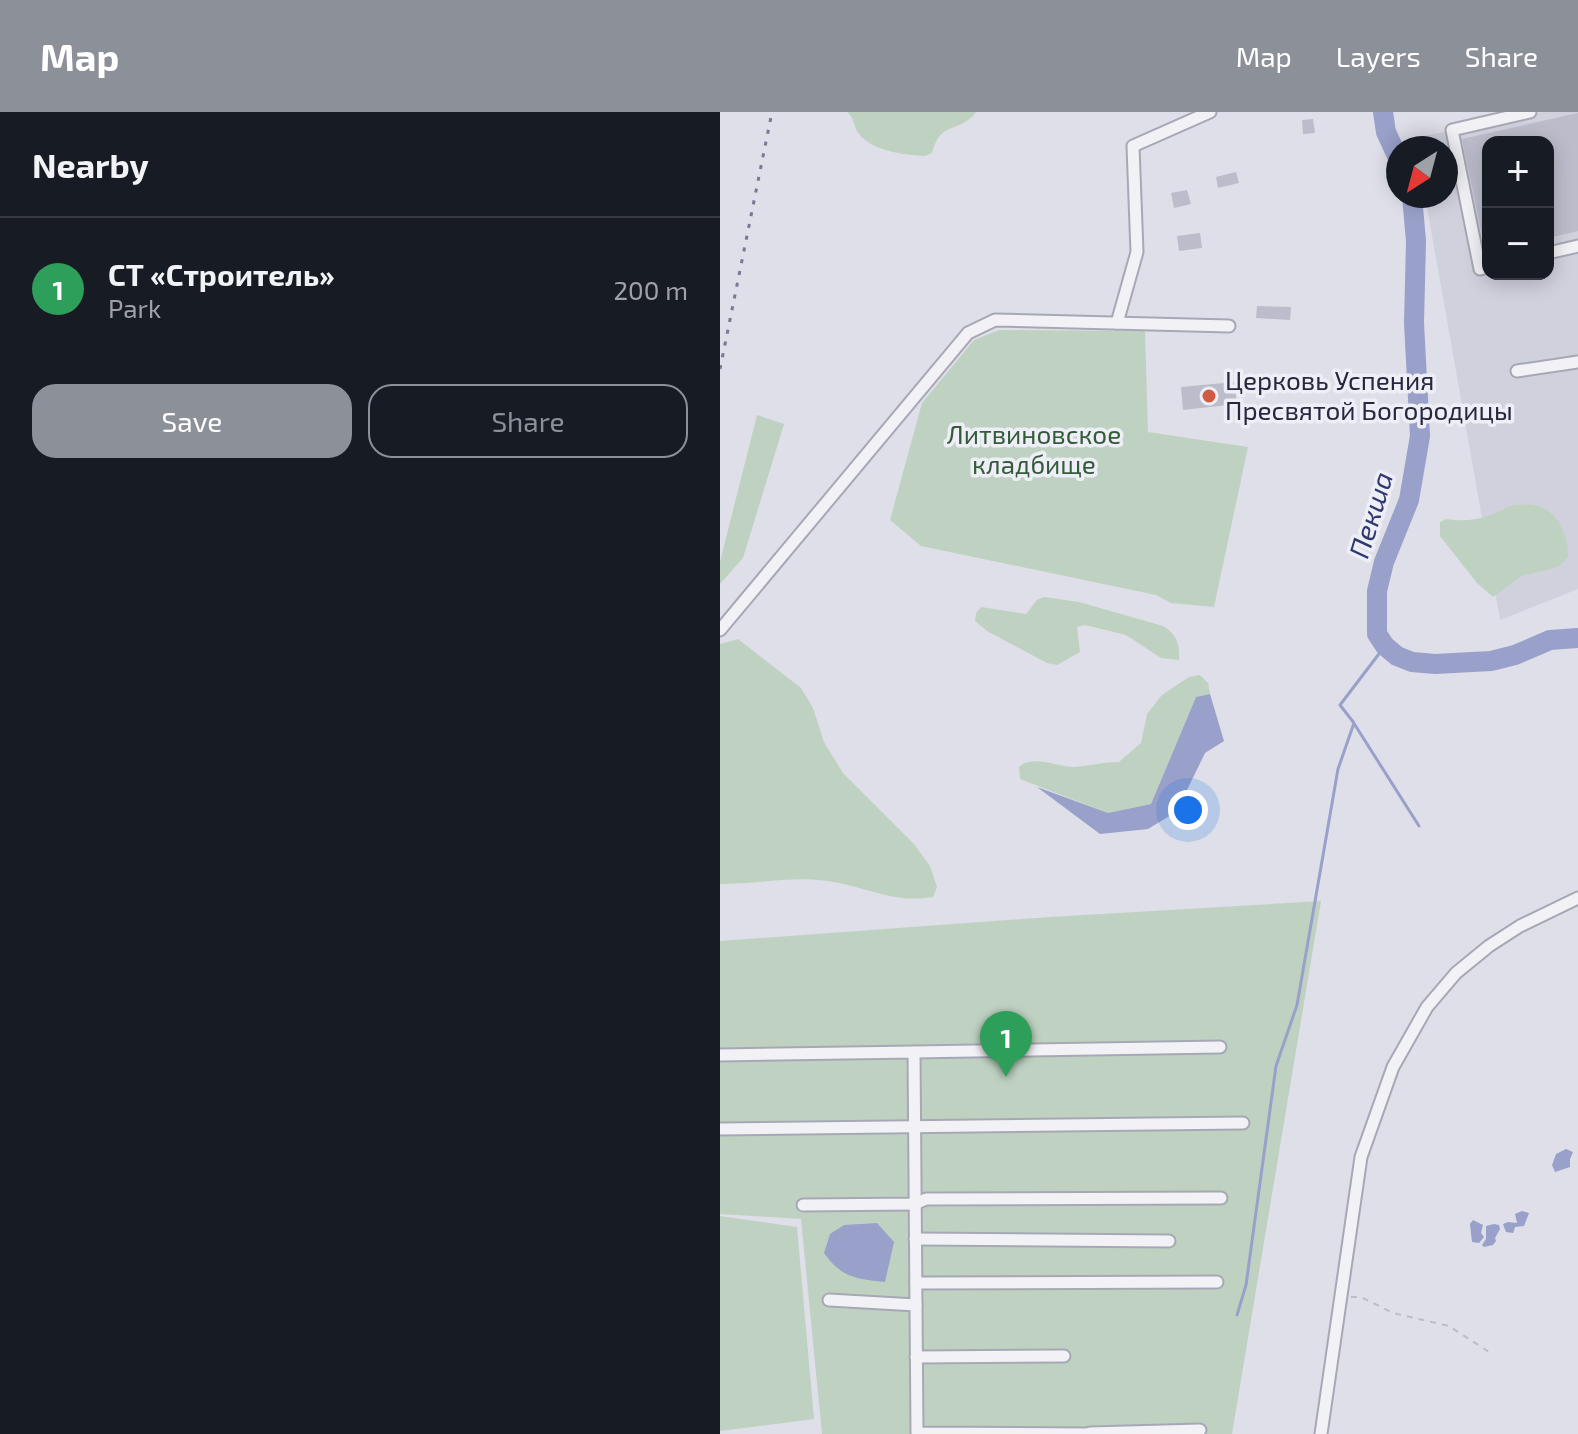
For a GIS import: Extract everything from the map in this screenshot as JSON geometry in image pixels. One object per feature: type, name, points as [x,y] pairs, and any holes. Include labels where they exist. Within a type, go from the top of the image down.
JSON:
[{"type":"street","points":[[1117,323],[1137,252],[1133,146],[1210,112]]},
{"type":"street","points":[[1482,268],[1452,130],[1530,112]]},
{"type":"street","points":[[1554,252],[1578,246]]},
{"type":"street","points":[[720,630],[968,333],[995,320],[1229,326]]},
{"type":"street","points":[[1517,371],[1578,362]]},
{"type":"street","points":[[1321,1434],[1361,1157],[1393,1067],[1427,1007],[1456,973],[1520,926],[1578,898]]},
{"type":"street","points":[[720,1055],[1220,1047]]},
{"type":"street","points":[[914,1052],[917,1433],[1090,1434],[1200,1430]]},
{"type":"street","points":[[720,1129],[1243,1123]]},
{"type":"street","points":[[803,1205],[915,1204],[926,1199],[1221,1198]]},
{"type":"street","points":[[915,1239],[1169,1241]]},
{"type":"street","points":[[916,1283],[1217,1282]]},
{"type":"street","points":[[829,1300],[916,1305]]},
{"type":"street","points":[[916,1357],[1064,1356]]},
{"type":"path","points":[[1341,1296],[1361,1297],[1393,1313],[1449,1326],[1492,1354]]},
{"type":"shaded area","points":[[1542,112],[1578,112],[1578,589],[1500,620],[1427,208],[1458,208],[1458,136],[1425,136]]},
{"type":"green space","points":[[847,112],[976,112],[940,135],[932,153],[925,156],[899,153],[872,144],[859,134]]},
{"type":"green space","name":"Литвиновское кладбище","points":[[999,330],[1145,331],[1148,432],[1248,447],[1214,607],[1171,603],[1156,595],[921,546],[890,520],[922,403],[974,340]]},
{"type":"green space","points":[[757,415],[784,424],[743,558],[720,584],[720,562]]},
{"type":"green space","points":[[1513,505],[1542,507],[1555,517],[1564,533],[1568,557],[1558,567],[1522,576],[1493,597],[1477,583],[1440,536],[1440,522],[1446,519],[1481,518]]},
{"type":"green space","points":[[1044,597],[1079,602],[1163,626],[1177,640],[1179,660],[1161,658],[1126,635],[1085,625],[1077,627],[1080,652],[1057,665],[1047,663],[987,631],[975,621],[981,607],[1026,614],[1037,600]]},
{"type":"green space","points":[[738,639],[801,688],[813,708],[824,742],[843,773],[914,844],[930,866],[937,887],[933,897],[905,898],[814,880],[720,884],[720,644]]},
{"type":"green space","points":[[1200,675],[1208,683],[1210,694],[1196,697],[1151,804],[1108,813],[1020,779],[1019,767],[1024,763],[1045,762],[1074,767],[1119,762],[1141,743],[1147,714],[1162,695],[1189,677]]},
{"type":"green space","points":[[1321,901],[1232,1434],[822,1434],[801,1219],[720,1214],[720,941]]},
{"type":"green space","points":[[720,1216],[797,1227],[814,1419],[720,1431]]},
{"type":"water","points":[[1210,694],[1224,741],[1205,753],[1186,792],[1191,803],[1148,829],[1100,834],[1037,787],[1108,813],[1151,804],[1196,697]]},
{"type":"water","points":[[1566,1149],[1573,1152],[1570,1167],[1555,1172],[1552,1165],[1556,1154]]},
{"type":"water","points":[[1522,1211],[1529,1213],[1524,1226],[1515,1227],[1513,1233],[1506,1232],[1503,1224],[1517,1223],[1515,1214]]},
{"type":"water","points":[[1473,1220],[1483,1225],[1481,1233],[1484,1237],[1479,1243],[1472,1242],[1470,1224]]},
{"type":"water","points":[[877,1223],[894,1242],[885,1282],[850,1276],[837,1268],[824,1253],[830,1234],[844,1225]]},
{"type":"water","points":[[1499,1225],[1500,1229],[1496,1241],[1484,1247],[1486,1226]]},
{"type":"building","points":[[1578,113],[1578,231],[1554,237],[1554,136],[1482,136],[1482,235],[1462,139]]},
{"type":"building","points":[[1313,119],[1315,133],[1303,134],[1302,120]]},
{"type":"building","points":[[1236,172],[1239,183],[1218,188],[1216,177]]},
{"type":"building","points":[[1187,190],[1191,204],[1174,208],[1171,193]]},
{"type":"building","points":[[1200,233],[1202,248],[1179,251],[1177,236]]},
{"type":"building","points":[[1257,306],[1291,307],[1290,320],[1256,318]]},
{"type":"building","name":"Церковь Успения Пресвятой Богородицы","points":[[1234,382],[1237,404],[1183,410],[1181,387]]},
{"type":"waterway","name":"Пекша","points":[[1383,112],[1388,136]]},
{"type":"waterway","name":"Пекша","points":[[1413,208],[1416,241],[1414,323],[1420,436],[1409,500],[1384,562],[1377,591],[1377,634],[1397,656],[1412,662],[1435,664],[1491,661],[1550,640],[1578,638]]},
{"type":"waterway","points":[[1237,1315],[1246,1285],[1276,1066],[1297,1005],[1338,769],[1354,723],[1340,705],[1385,646]]},
{"type":"waterway","points":[[1355,725],[1419,826]]},
{"type":"railway","points":[[720,369],[772,112]]},
{"type":"place","name":"Церковь Успения Пресвятой Богородицы","points":[[1209,396]]},
{"type":"place","name":"СТ «Строитель»","points":[[1006,1077]]}]
